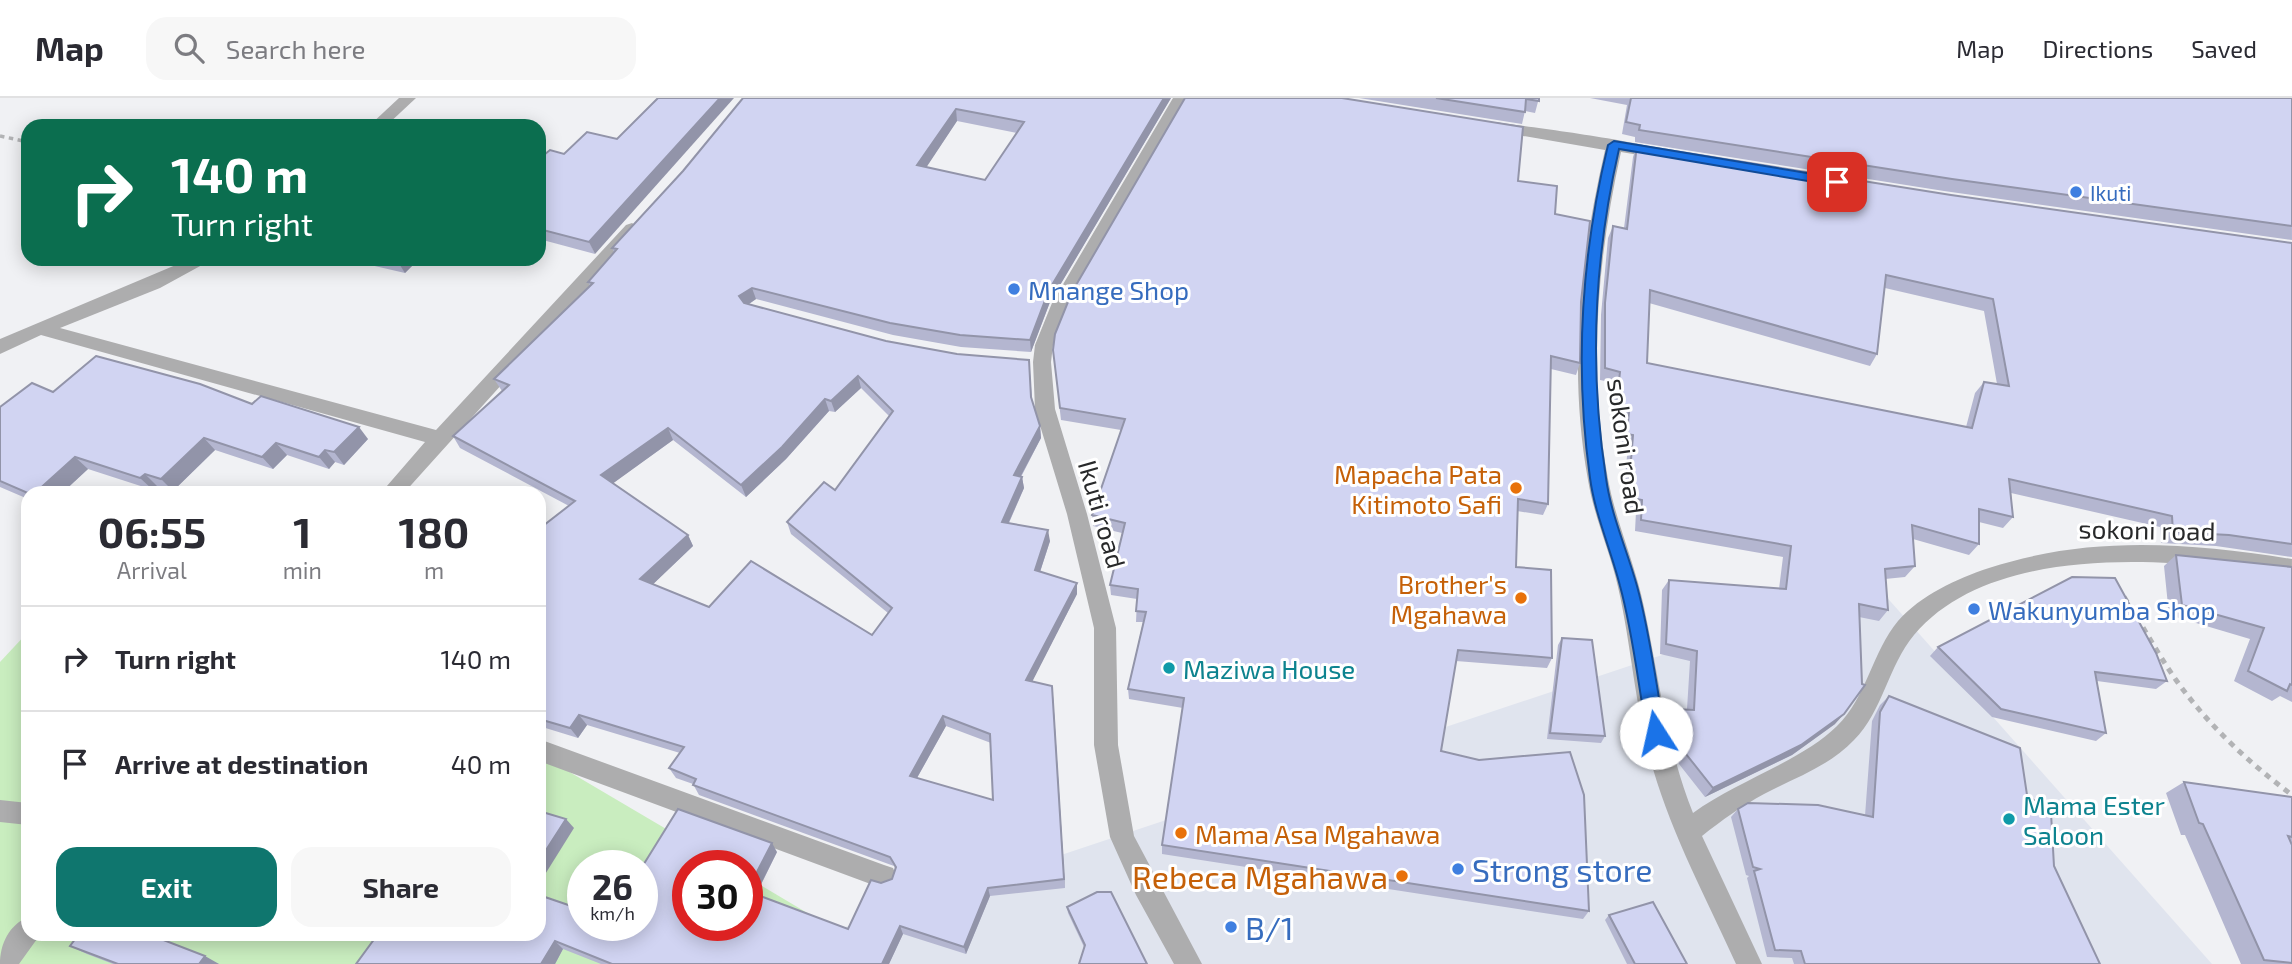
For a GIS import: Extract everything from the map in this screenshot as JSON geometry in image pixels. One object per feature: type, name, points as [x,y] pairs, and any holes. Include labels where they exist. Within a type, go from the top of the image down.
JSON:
[{"type":"street","points":[[385,119],[408,98]]},
{"type":"street","name":"Ikuti road","points":[[1181,98],[1114,208],[1061,303],[1044,345],[1042,362],[1045,409],[1077,514],[1105,628],[1106,745],[1122,837],[1189,964]]},
{"type":"street","points":[[1473,124],[1681,156]]},
{"type":"street","name":"sokoni road","points":[[1614,145],[1603,190],[1587,314],[1589,393],[1595,455],[1613,542],[1629,586],[1664,769],[1749,964]]},
{"type":"street","points":[[397,486],[644,216]]},
{"type":"street","points":[[0,347],[38,328],[168,280],[192,266]]},
{"type":"street","points":[[38,328],[440,439]]},
{"type":"street","points":[[1017,361],[1042,362]]},
{"type":"street","name":"sokoni road","points":[[1689,831],[1721,806],[1815,757],[1845,733],[1861,715],[1906,629],[1935,603],[1962,588],[2002,572],[2056,557],[2096,552],[2191,554],[2292,569]]},
{"type":"street","points":[[546,753],[884,877]]},
{"type":"street","points":[[0,811],[21,813]]},
{"type":"street","points":[[3,964],[21,940]]},
{"type":"path","points":[[0,136],[21,140]]},
{"type":"path","points":[[2096,552],[2164,663],[2192,700],[2228,740],[2292,795]]},
{"type":"shaded area","points":[[1875,584],[2212,964],[843,964],[836,930]]},
{"type":"green space","points":[[21,640],[21,941],[546,941],[546,758],[702,850],[672,850],[672,941],[763,941],[763,887],[836,930],[843,964],[0,964],[0,662]]},
{"type":"building","points":[[658,98],[720,98],[589,242],[546,231],[546,153],[550,150],[564,154],[587,132],[617,139]]},
{"type":"building","points":[[743,98],[1164,98],[1049,290],[1030,340],[960,335],[890,323],[752,288],[739,296],[744,303],[886,341],[957,354],[1029,360],[1031,397],[1040,426],[1014,475],[1022,477],[1002,522],[1048,530],[1035,570],[1077,583],[1026,680],[1052,686],[1064,879],[988,888],[964,947],[900,926],[882,964],[612,964],[555,941],[541,964],[356,964],[373,941],[546,941],[546,897],[567,905],[567,941],[658,941],[658,850],[653,850],[678,809],[772,843],[763,860],[763,850],[672,850],[672,941],[763,941],[763,897],[848,929],[871,880],[881,883],[892,879],[896,867],[890,857],[693,785],[696,779],[669,768],[684,747],[579,715],[570,728],[546,721],[546,524],[575,501],[453,436],[509,385],[494,379],[593,283],[588,282],[617,249],[612,248],[683,171]],"holes":[[[956,109],[1024,122],[985,180],[917,165]],[[858,376],[893,411],[835,490],[824,482],[787,522],[892,608],[872,635],[751,561],[709,607],[640,579],[688,535],[601,475],[668,428],[741,485],[782,447],[825,399],[831,401]],[[943,716],[990,734],[993,800],[910,776]]]},
{"type":"building","points":[[1185,98],[1342,98],[1523,127],[1518,181],[1557,186],[1555,214],[1590,221],[1581,302],[1580,363],[1551,356],[1548,504],[1518,499],[1516,567],[1551,570],[1552,658],[1458,650],[1441,751],[1479,760],[1570,752],[1584,795],[1589,911],[1162,845],[1184,698],[1128,689],[1146,612],[1136,611],[1138,589],[1110,585],[1125,523],[1092,515],[1125,419],[1060,408],[1053,350],[1055,334],[1072,292]]},
{"type":"building","points":[[1436,98],[1539,98],[1539,101],[1526,99],[1525,112]]},
{"type":"building","points":[[1631,98],[2292,98],[2292,226],[1952,179],[1639,130],[1640,125],[1626,122]]},
{"type":"building","points":[[1637,145],[1951,195],[2292,243],[2292,544],[2229,535],[2173,532],[2172,516],[2009,479],[2013,517],[1979,509],[1979,544],[1912,525],[1915,566],[1885,569],[1888,610],[1859,604],[1862,684],[1865,685],[1844,714],[1801,745],[1713,788],[1686,754],[1675,709],[1694,710],[1697,651],[1666,644],[1669,580],[1786,589],[1791,546],[1641,520],[1642,500],[1628,497],[1633,435],[1627,434],[1629,412],[1616,409],[1620,372],[1605,368],[1605,303],[1613,226],[1627,229]],"holes":[[[1886,275],[1993,299],[2009,386],[1984,382],[1972,428],[1647,363],[1650,290],[1877,354]]]},
{"type":"building","points":[[96,356],[200,384],[252,404],[261,396],[359,427],[334,452],[325,450],[319,457],[276,443],[262,457],[204,438],[161,479],[145,474],[140,478],[75,457],[43,486],[21,486],[21,490],[0,481],[0,407],[32,383],[53,392]]},
{"type":"building","points":[[2176,555],[2292,567],[2292,685],[2290,684],[2287,691],[2248,671],[2264,628],[2182,605]]},
{"type":"building","points":[[2072,577],[2115,578],[2156,653],[2167,681],[2095,672],[2106,733],[2001,709],[1938,647]]},
{"type":"building","points":[[1562,638],[1592,640],[1605,736],[1550,733]]},
{"type":"building","points":[[1889,696],[2020,748],[2027,795],[2051,813],[2054,866],[2100,964],[1805,964],[1801,951],[1775,950],[1754,871],[1760,869],[1753,867],[1738,809],[1748,803],[1818,805],[1873,817],[1880,712]]},
{"type":"building","points":[[2184,782],[2292,797],[2292,837],[2288,836],[2292,845],[2292,963],[2264,960],[2203,824],[2199,823]]},
{"type":"building","points":[[546,813],[566,819],[546,850]]},
{"type":"building","points":[[1097,892],[1111,892],[1147,964],[1079,964],[1085,945],[1067,907]]},
{"type":"building","points":[[1653,902],[1687,964],[1635,964],[1609,915]]},
{"type":"building","points":[[74,941],[166,941],[205,956],[199,964],[118,964],[70,946]]},
{"type":"place","name":"Ikuti","points":[[2076,192]]},
{"type":"place","name":"Mnange Shop","points":[[1014,289]]},
{"type":"place","name":"Mapacha Pata Kitimoto Safi","points":[[1516,488]]},
{"type":"place","name":"Brother's Mgahawa","points":[[1521,598]]},
{"type":"place","name":"Wakunyumba Shop","points":[[1974,609]]},
{"type":"place","name":"Maziwa House","points":[[1169,668]]},
{"type":"place","name":"Mama Ester Saloon","points":[[2009,819]]},
{"type":"place","name":"Mama Asa Mgahawa","points":[[1181,833]]},
{"type":"place","name":"Strong store","points":[[1458,869]]},
{"type":"place","name":"Rebeca Mgahawa","points":[[1402,876]]},
{"type":"place","name":"B/1","points":[[1231,927]]},
{"type":"route","points":[[1656,733],[1629,586],[1613,542],[1598,480],[1589,393],[1587,314],[1603,190],[1614,145],[1837,182]]}]
